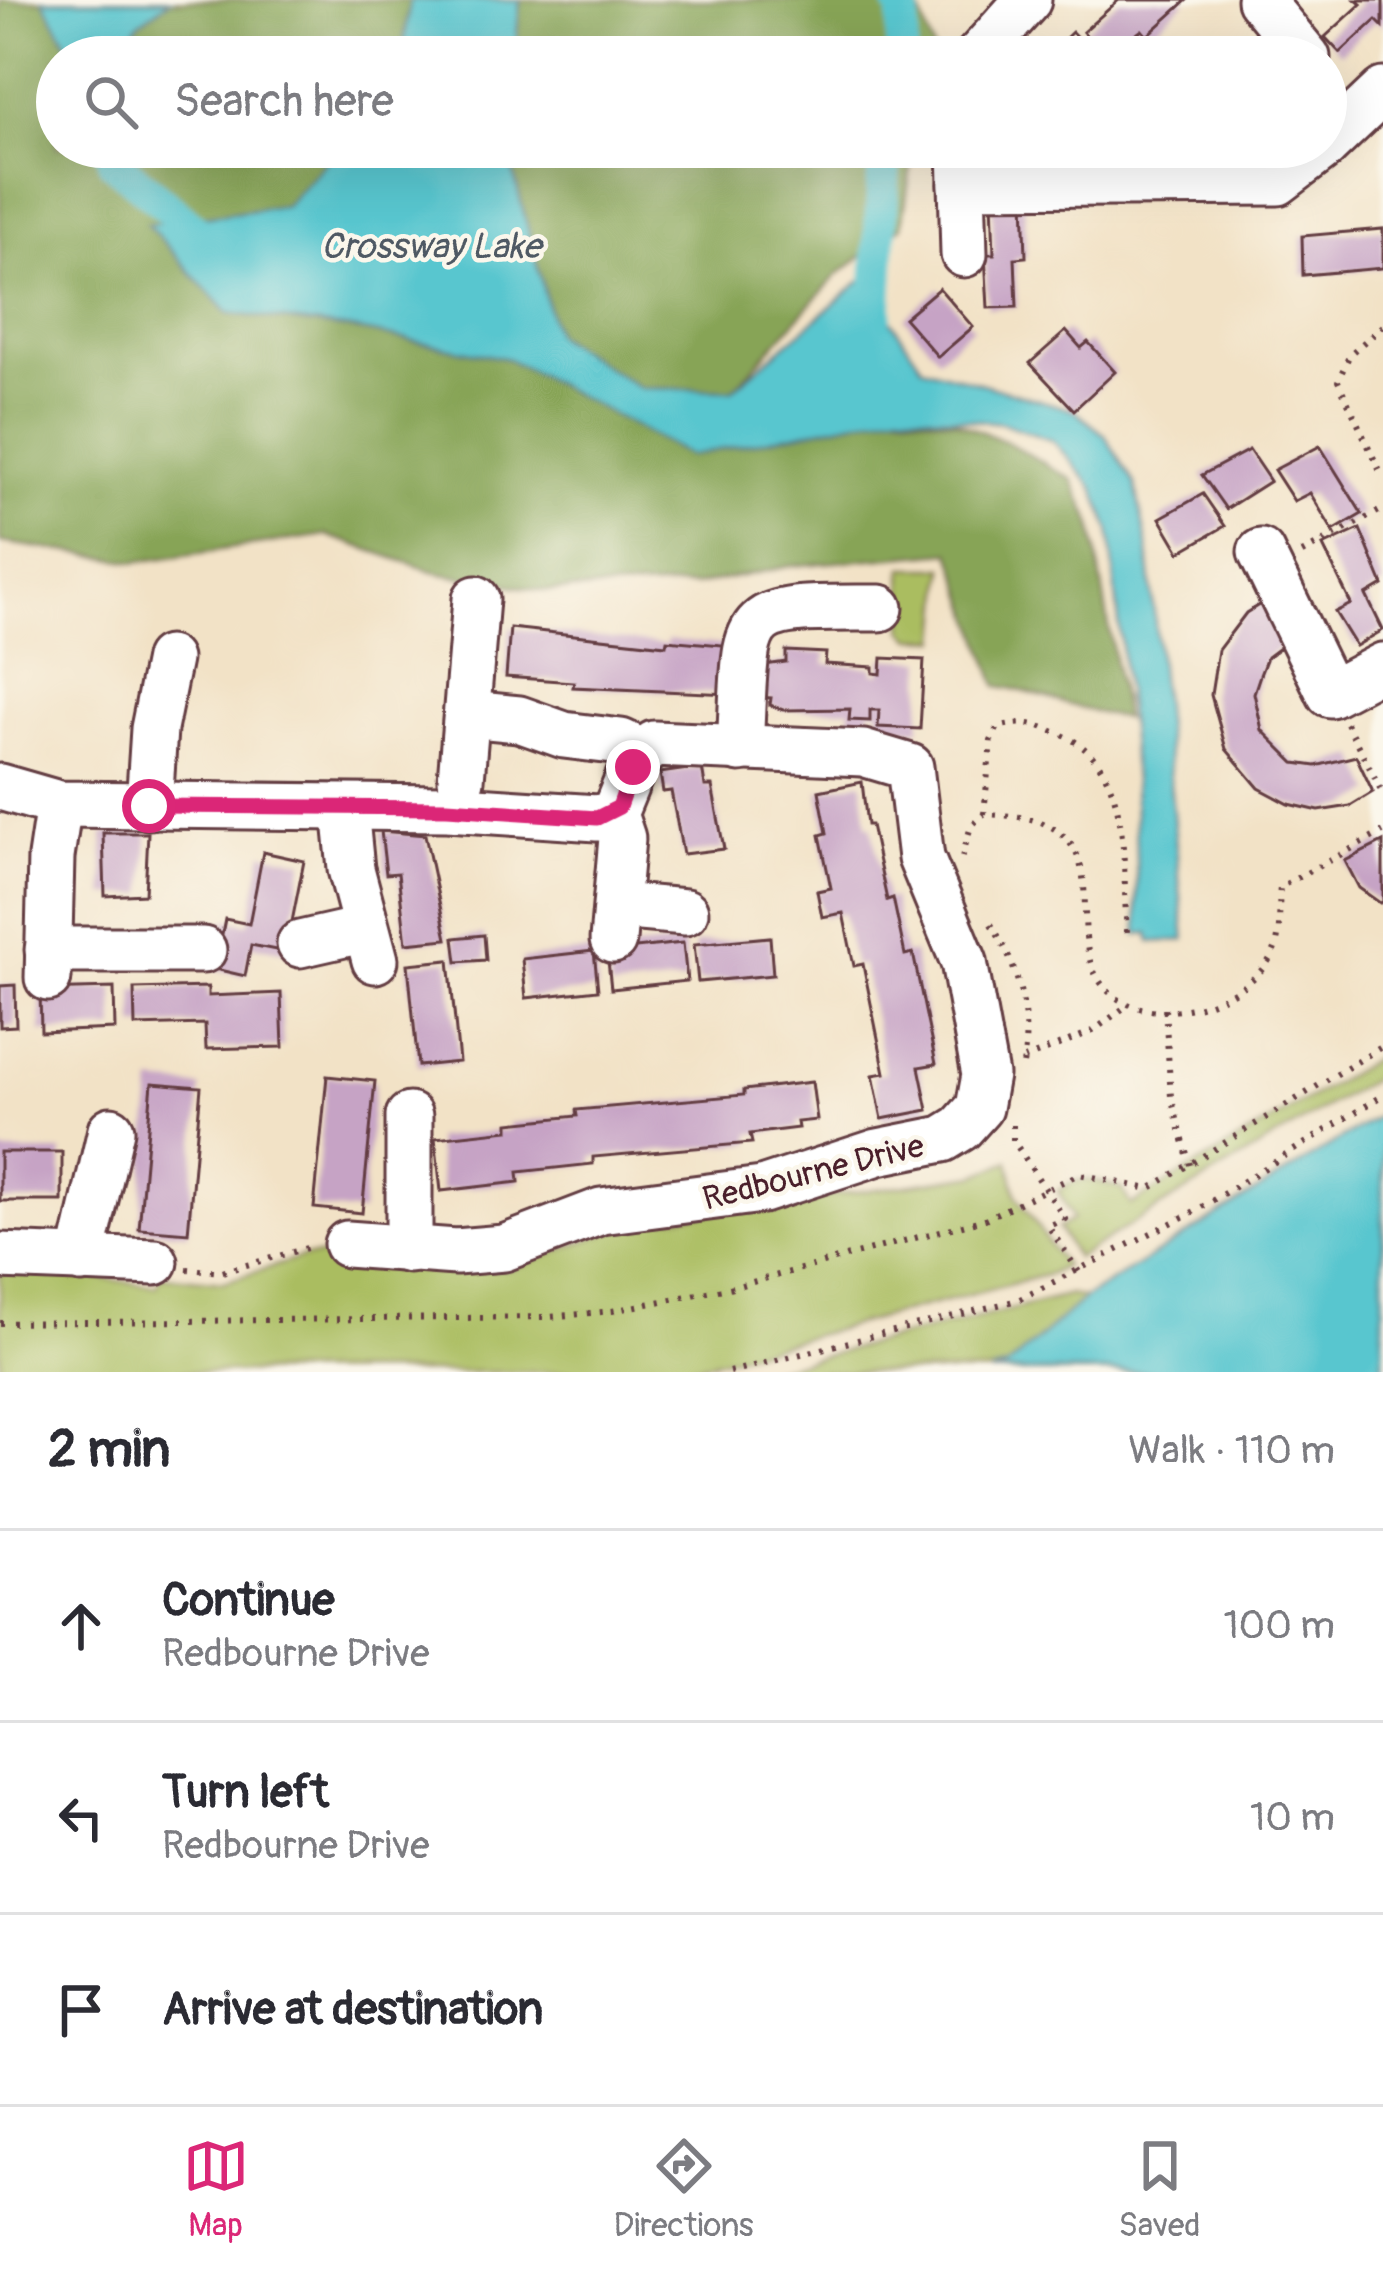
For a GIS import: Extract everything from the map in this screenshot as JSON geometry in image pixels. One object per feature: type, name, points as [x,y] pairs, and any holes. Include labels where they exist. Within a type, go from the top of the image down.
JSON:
[{"type":"street","points":[[996,36],[1028,0]]},
{"type":"street","points":[[1260,0],[1290,36]]},
{"type":"street","points":[[962,168],[964,254]]},
{"type":"street","points":[[1018,168],[1278,182],[1297,168]]},
{"type":"street","points":[[1265,561],[1330,694],[1383,666]]},
{"type":"street","points":[[461,780],[476,599]]},
{"type":"street","points":[[740,749],[746,636],[762,618],[788,607],[880,608]]},
{"type":"street","points":[[149,806],[154,729],[168,659]]},
{"type":"street","name":"Redbourne Drive","points":[[347,1244],[409,1250],[504,1248],[601,1211],[762,1190],[878,1151],[943,1139],[979,1108],[985,1076],[970,981],[921,858],[910,767],[863,753],[654,744],[642,752],[620,742],[566,736],[519,719],[468,715]]},
{"type":"street","points":[[642,752],[614,814],[617,902],[685,912]]},
{"type":"street","points":[[0,787],[59,804],[447,808],[597,818],[614,814]]},
{"type":"street","points":[[59,804],[51,857],[48,964],[203,950]]},
{"type":"street","points":[[300,944],[370,945],[348,851],[346,809]]},
{"type":"street","points":[[409,1116],[409,1250]]},
{"type":"street","points":[[81,1260],[111,1130]]},
{"type":"street","points":[[0,1256],[154,1262]]},
{"type":"path","points":[[1383,326],[1350,353],[1338,381],[1383,478]]},
{"type":"path","points":[[1265,561],[1383,509]]},
{"type":"path","points":[[1330,694],[1383,793]]},
{"type":"path","points":[[962,863],[971,826],[985,814],[991,741],[998,727],[1027,720],[1090,751],[1114,784],[1127,932]]},
{"type":"path","points":[[985,814],[1046,822],[1073,847],[1089,962],[1101,983],[1129,1004],[1165,1010],[1219,999],[1241,987],[1275,950],[1280,887],[1383,832]]},
{"type":"path","points":[[981,907],[1016,976],[1026,1013],[1022,1074]]},
{"type":"path","points":[[1024,1059],[1093,1031],[1129,1004]]},
{"type":"path","points":[[1165,1010],[1171,1097],[1190,1165]]},
{"type":"path","points":[[0,1322],[549,1317],[611,1311],[738,1286],[985,1219],[1079,1174],[1149,1190],[1383,1046]]},
{"type":"path","points":[[729,1372],[1018,1300],[1197,1210],[1383,1095]]},
{"type":"path","points":[[1027,1157],[1065,1219],[1048,1226],[1079,1272]]},
{"type":"path","points":[[154,1262],[222,1272],[309,1247],[347,1244]]},
{"type":"green space","points":[[0,0],[916,0],[929,36],[36,36],[36,168],[911,168],[902,226],[837,275],[733,390],[956,421],[1007,442],[1072,479],[1092,523],[1124,718],[997,686],[951,552],[790,566],[694,586],[546,591],[441,574],[326,535],[136,562],[0,542]]},
{"type":"green space","points":[[903,568],[945,568],[939,639],[913,638],[904,630]]},
{"type":"green space","points":[[1383,1054],[1383,1073],[1076,1258],[1058,1228],[1073,1219],[1058,1191],[1066,1185],[1088,1180],[1121,1188],[1131,1205]]},
{"type":"green space","points":[[1383,1113],[1195,1372],[758,1372],[1070,1295],[1085,1298]]},
{"type":"green space","points":[[1009,1161],[1017,1196],[1064,1266],[1050,1274],[700,1365],[662,1372],[98,1372],[0,1367],[0,1273],[42,1270],[157,1286],[160,1276],[224,1282],[306,1256],[339,1255],[344,1266],[511,1269],[629,1224],[976,1175]]},
{"type":"water","points":[[43,0],[171,0],[140,22],[130,36],[63,36]]},
{"type":"water","points":[[410,0],[520,0],[517,36],[405,36]]},
{"type":"water","name":"Crossway Lake","points":[[320,168],[512,168],[555,335],[640,388],[732,390],[888,258],[890,319],[923,367],[1074,410],[1104,434],[1135,484],[1148,549],[1185,940],[1151,942],[1149,933],[1138,934],[1134,780],[1110,530],[1094,488],[1053,441],[1002,423],[900,412],[690,456],[508,359],[351,329],[228,313],[147,224],[285,206]]},
{"type":"water","points":[[1383,1113],[1383,1372],[990,1372],[1007,1367],[1085,1298]]},
{"type":"building","points":[[1119,0],[1187,0],[1147,36],[1142,30],[1134,36],[1087,36],[1083,32]]},
{"type":"building","points":[[1356,0],[1383,0],[1383,27],[1376,20],[1347,47],[1347,36],[1326,36],[1361,4]]},
{"type":"building","points":[[1024,199],[1026,257],[1015,258],[1017,307],[988,308],[985,254],[994,254],[992,200]]},
{"type":"building","points":[[1383,229],[1383,268],[1303,275],[1302,236]]},
{"type":"building","points":[[939,288],[973,327],[938,357],[904,318]]},
{"type":"building","points":[[1066,331],[1081,348],[1088,342],[1115,372],[1074,410],[1030,363]]},
{"type":"building","points":[[1320,446],[1362,514],[1333,531],[1310,493],[1294,501],[1274,470]]},
{"type":"building","points":[[1249,450],[1270,481],[1226,509],[1202,475]]},
{"type":"building","points":[[1203,494],[1225,526],[1180,552],[1160,518]]},
{"type":"building","points":[[1360,529],[1383,585],[1366,595],[1383,630],[1356,646],[1335,612],[1351,604],[1323,546]]},
{"type":"building","points":[[1267,600],[1291,639],[1267,657],[1254,693],[1262,730],[1295,763],[1316,766],[1356,756],[1373,792],[1350,806],[1319,811],[1289,804],[1259,788],[1226,749],[1211,695],[1218,650],[1246,613]]},
{"type":"building","points":[[510,628],[666,645],[667,640],[734,646],[730,694],[573,687],[574,682],[506,677]]},
{"type":"building","points":[[786,651],[826,653],[825,664],[873,667],[873,673],[881,674],[882,658],[924,660],[920,729],[878,727],[879,710],[870,710],[870,721],[849,720],[850,709],[783,710],[770,705],[771,698],[756,697],[758,666],[786,662]]},
{"type":"building","points":[[702,767],[705,786],[712,786],[724,849],[683,854],[671,791],[663,792],[660,773]]},
{"type":"building","points":[[862,782],[867,825],[871,825],[887,900],[893,898],[905,955],[913,953],[936,1064],[919,1067],[928,1110],[882,1119],[873,1075],[885,1073],[863,964],[854,966],[843,913],[822,917],[817,891],[831,888],[820,835],[827,833],[819,791]]},
{"type":"building","points":[[381,831],[425,835],[447,939],[406,943],[398,873],[386,874]]},
{"type":"building","points":[[103,833],[148,833],[145,894],[105,896]]},
{"type":"building","points":[[1383,842],[1380,903],[1359,888],[1345,861]]},
{"type":"building","points":[[263,852],[304,861],[286,952],[251,945],[245,976],[215,969],[225,919],[249,924]]},
{"type":"building","points":[[484,935],[486,960],[457,962],[454,938]]},
{"type":"building","points":[[770,937],[773,975],[698,982],[694,944]]},
{"type":"building","points":[[683,943],[687,981],[611,989],[607,951]]},
{"type":"building","points":[[594,951],[598,990],[526,998],[522,959]]},
{"type":"building","points":[[449,960],[459,1062],[418,1066],[408,964]]},
{"type":"building","points":[[15,985],[16,1026],[0,1027],[0,986]]},
{"type":"building","points":[[208,987],[208,996],[281,993],[283,1047],[206,1049],[205,1024],[135,1026],[134,989]]},
{"type":"building","points":[[114,988],[115,1029],[41,1032],[40,990]]},
{"type":"building","points":[[327,1076],[375,1081],[362,1213],[314,1208]]},
{"type":"building","points":[[812,1082],[817,1120],[797,1122],[798,1128],[750,1134],[752,1143],[593,1157],[593,1164],[518,1172],[519,1182],[441,1191],[435,1138],[509,1130],[509,1123],[577,1116],[576,1110],[744,1095],[744,1090]]},
{"type":"building","points":[[152,1083],[201,1087],[188,1233],[139,1229]]},
{"type":"building","points":[[0,1152],[62,1152],[62,1201],[0,1201]]},
{"type":"waterway","points":[[898,0],[904,12],[902,36]]},
{"type":"waterway","points":[[121,168],[200,234]]},
{"type":"waterway","points":[[876,313],[884,168]]},
{"type":"route","points":[[149,806],[447,808],[597,818],[610,816],[619,807],[633,767]]}]
